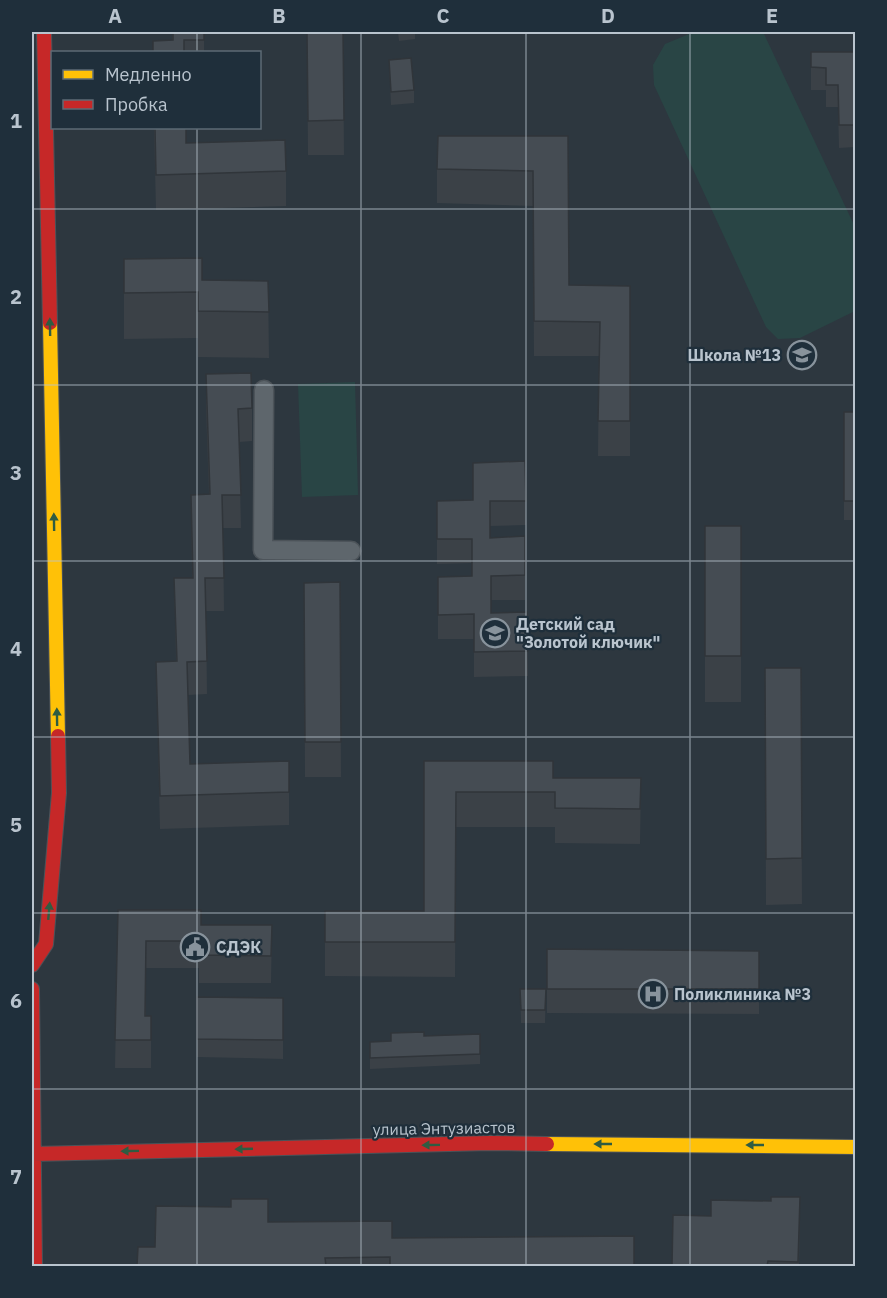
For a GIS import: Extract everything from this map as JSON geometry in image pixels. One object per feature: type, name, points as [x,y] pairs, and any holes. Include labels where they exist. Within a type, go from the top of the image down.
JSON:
[{"type":"street","points":[[32,965],[46,944],[59,793],[44,32]]},
{"type":"street","points":[[264,390],[263,550],[351,551]]},
{"type":"street","points":[[32,994],[38,1163],[35,1266]]},
{"type":"street","name":"улица Энтузиастов","points":[[38,1163],[490,1143],[855,1147]]},
{"type":"street","points":[[780,1145],[780,1160]]},
{"type":"street","points":[[158,1165],[244,1163]]},
{"type":"green space","points":[[694,32],[761,32],[764,34],[855,227],[855,311],[800,338],[778,339],[766,327],[654,85],[653,65],[665,44]]},
{"type":"green space","points":[[355,382],[358,495],[302,497],[298,384]]},
{"type":"building","points":[[173,32],[204,32],[204,40],[184,40],[184,51],[153,51],[153,41],[173,40]]},
{"type":"building","points":[[307,32],[343,32],[344,120],[308,121]]},
{"type":"building","points":[[811,52],[855,52],[855,125],[839,125],[838,85],[826,85],[826,68],[811,67]]},
{"type":"building","points":[[411,58],[414,90],[391,92],[389,60]]},
{"type":"building","points":[[155,129],[186,129],[186,143],[285,140],[286,171],[156,175]]},
{"type":"building","points":[[438,136],[568,136],[569,285],[630,286],[630,421],[598,421],[600,322],[534,321],[533,171],[437,169]]},
{"type":"building","points":[[202,258],[202,280],[268,281],[269,312],[198,311],[198,292],[124,293],[124,259]]},
{"type":"building","points":[[251,373],[252,408],[238,409],[241,495],[222,495],[224,578],[205,578],[207,661],[187,662],[190,764],[289,761],[289,792],[160,796],[156,662],[177,661],[174,578],[193,578],[191,495],[210,494],[206,374]]},
{"type":"building","points":[[844,412],[855,412],[855,501],[844,501]]},
{"type":"building","points":[[525,461],[526,501],[490,501],[490,538],[525,536],[525,575],[491,576],[491,613],[527,612],[528,651],[474,652],[474,614],[438,615],[438,577],[472,576],[472,539],[437,539],[437,501],[473,500],[473,463]]},
{"type":"building","points":[[705,526],[741,526],[741,656],[705,656]]},
{"type":"building","points":[[340,582],[341,742],[305,742],[304,583]]},
{"type":"building","points":[[765,668],[801,668],[802,858],[766,859]]},
{"type":"building","points":[[424,761],[553,761],[553,778],[641,778],[640,809],[555,808],[555,792],[456,792],[455,942],[325,942],[325,911],[424,911]]},
{"type":"building","points":[[118,910],[201,910],[201,925],[272,925],[271,956],[199,955],[200,941],[146,941],[145,1016],[151,1016],[151,1040],[115,1040]]},
{"type":"building","points":[[547,949],[759,951],[759,989],[547,989]]},
{"type":"building","points":[[520,989],[546,989],[545,1010],[521,1010]]},
{"type":"building","points":[[197,997],[283,998],[283,1040],[197,1039]]},
{"type":"building","points":[[424,1032],[424,1036],[480,1034],[480,1054],[370,1058],[370,1042],[391,1041],[391,1033]]},
{"type":"building","points":[[771,1197],[800,1197],[798,1262],[768,1261],[767,1266],[672,1266],[673,1215],[711,1216],[711,1200],[771,1201]]},
{"type":"building","points":[[231,1199],[268,1199],[268,1222],[392,1221],[392,1238],[634,1236],[634,1266],[390,1266],[390,1257],[325,1258],[326,1266],[137,1266],[138,1247],[155,1247],[156,1206],[231,1207]]},
{"type":"traffic: slow","points":[[50,323],[58,736]]},
{"type":"traffic: slow","points":[[547,1144],[856,1147]]},
{"type":"traffic: jam","points":[[44,32],[50,323]]},
{"type":"traffic: jam","points":[[32,965],[46,944],[59,793],[58,736]]},
{"type":"traffic: jam","points":[[32,989],[35,1266]]},
{"type":"traffic: jam","points":[[33,1154],[490,1143],[547,1144]]},
{"type":"place","name":"Школа №13","points":[[802,355]]},
{"type":"place","name":"Детский сад \"Золотой ключик\"","points":[[495,633]]},
{"type":"place","name":"СДЭК","points":[[195,947]]},
{"type":"place","name":"Поликлиника №3","points":[[653,994]]}]
